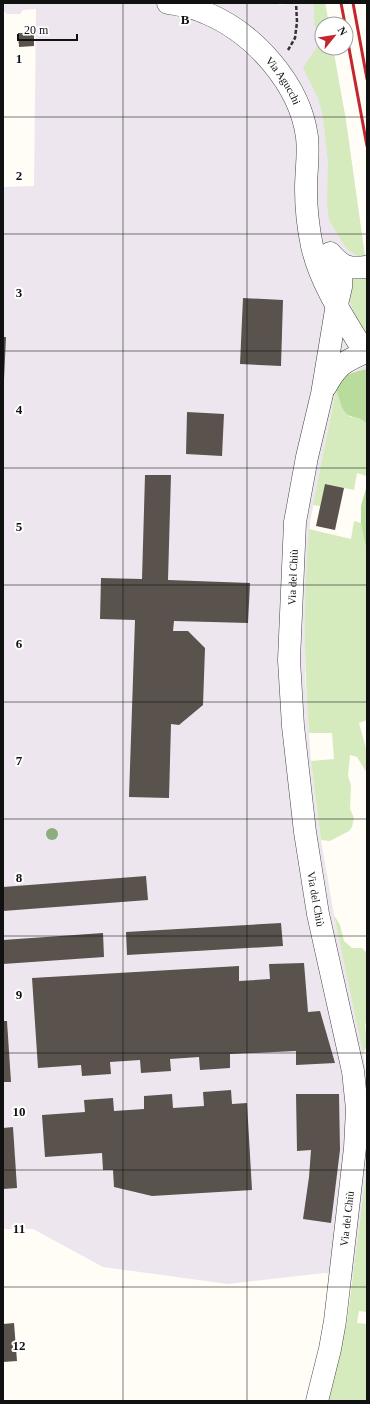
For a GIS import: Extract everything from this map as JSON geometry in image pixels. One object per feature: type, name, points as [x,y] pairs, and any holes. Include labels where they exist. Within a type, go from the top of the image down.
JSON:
[{"type":"street","name":"Via Agucchi","points":[[168,3],[206,12],[243,34],[260,49],[274,66],[292,94],[304,121],[308,152],[306,188],[311,244],[318,265],[337,304],[362,348],[366,352]]},
{"type":"street","name":"Via Agucchi","points":[[308,219],[328,251],[338,262],[342,279],[337,304]]},
{"type":"street","points":[[338,262],[352,268],[366,266]]},
{"type":"street","name":"Via del Chiù","points":[[317,1401],[330,1349],[335,1321],[355,1148],[357,1115],[353,1071],[329,967],[308,855],[297,771],[290,675],[291,596],[295,522],[307,457],[322,394],[337,304]]},
{"type":"street","name":"Via del Chiù","points":[[322,394],[330,378],[340,365],[352,357],[366,352]]},
{"type":"path","points":[[274,66],[287,51],[295,38],[297,22],[296,3]]},
{"type":"shaded area","points":[[3,3],[279,3],[279,5],[292,3],[325,3],[327,16],[314,16],[314,56],[334,56],[346,121],[367,274],[367,369],[350,373],[336,390],[310,522],[306,578],[305,676],[311,761],[321,840],[334,915],[359,1031],[367,1078],[367,1166],[353,1277],[324,1273],[228,1284],[103,1267],[33,1229],[3,1229],[3,187],[34,186],[36,9],[23,10],[20,14],[7,14],[3,10]]},
{"type":"green space","points":[[312,3],[325,3],[327,16],[314,16],[314,7]]},
{"type":"green space","points":[[314,52],[314,56],[334,56],[346,121],[365,256],[358,256],[349,251],[329,220],[327,205],[328,162],[323,117],[318,98],[303,68]]},
{"type":"green space","points":[[367,274],[367,337],[352,307],[350,291],[351,283],[356,275]]},
{"type":"green space","points":[[367,369],[367,425],[362,420],[350,416],[345,412],[336,390],[341,381],[348,375]]},
{"type":"green space","points":[[336,390],[341,404],[350,417],[358,418],[367,425],[366,476],[357,473],[354,490],[325,484],[320,506],[313,505]]},
{"type":"green space","points":[[367,464],[367,485],[366,467]]},
{"type":"green space","points":[[367,485],[367,546],[365,544],[361,523],[361,506]]},
{"type":"green space","points":[[354,521],[361,523],[365,544],[367,546],[367,720],[359,723],[367,752],[367,773],[357,757],[350,755],[348,776],[351,785],[350,809],[354,818],[352,827],[349,831],[330,841],[321,840],[311,761],[334,759],[332,733],[309,733],[305,631],[307,555],[309,529],[351,539]]},
{"type":"green space","points":[[334,915],[340,925],[344,941],[352,948],[362,948],[367,953],[367,1021],[365,1024],[367,1046],[363,1053]]},
{"type":"green space","points":[[367,1166],[367,1312],[359,1311],[357,1323],[367,1324],[367,1401],[328,1401],[347,1322]]},
{"type":"building","points":[[18,33],[34,33],[34,46],[19,47]]},
{"type":"building","points":[[243,298],[283,300],[281,366],[240,364]]},
{"type":"building","points":[[3,337],[6,337],[4,380],[3,380]]},
{"type":"building","points":[[187,412],[224,414],[222,456],[186,454]]},
{"type":"building","points":[[145,475],[171,475],[168,580],[250,583],[248,623],[174,621],[173,631],[188,631],[205,648],[203,705],[179,725],[171,724],[169,798],[129,797],[135,620],[100,619],[101,578],[142,579]]},
{"type":"building","points":[[325,484],[344,488],[335,530],[316,526]]},
{"type":"building","points":[[146,876],[148,900],[3,911],[3,887]]},
{"type":"building","points":[[281,923],[283,946],[127,955],[126,932]]},
{"type":"building","points":[[103,933],[104,957],[3,964],[3,940]]},
{"type":"building","points":[[304,963],[308,1012],[320,1011],[335,1063],[296,1065],[296,1051],[230,1054],[230,1068],[200,1070],[199,1057],[170,1059],[171,1071],[141,1073],[140,1060],[110,1062],[111,1074],[82,1076],[81,1065],[38,1068],[32,978],[239,966],[239,981],[270,979],[269,964]]},
{"type":"building","points":[[3,1021],[7,1021],[11,1082],[3,1082]]},
{"type":"building","points":[[231,1090],[232,1104],[247,1103],[252,1190],[152,1196],[114,1187],[113,1170],[103,1170],[102,1153],[45,1157],[42,1115],[85,1112],[84,1100],[113,1098],[114,1111],[144,1109],[144,1096],[172,1094],[173,1108],[204,1106],[203,1092]]},
{"type":"building","points":[[296,1094],[339,1094],[340,1150],[331,1223],[303,1219],[311,1150],[297,1151]]},
{"type":"building","points":[[13,1127],[17,1188],[3,1189],[3,1128]]},
{"type":"building","points":[[14,1323],[17,1361],[3,1362],[3,1324]]},
{"type":"railway","points":[[341,3],[343,16]]},
{"type":"railway","points":[[353,3],[367,79]]},
{"type":"railway","points":[[350,56],[367,146]]}]
